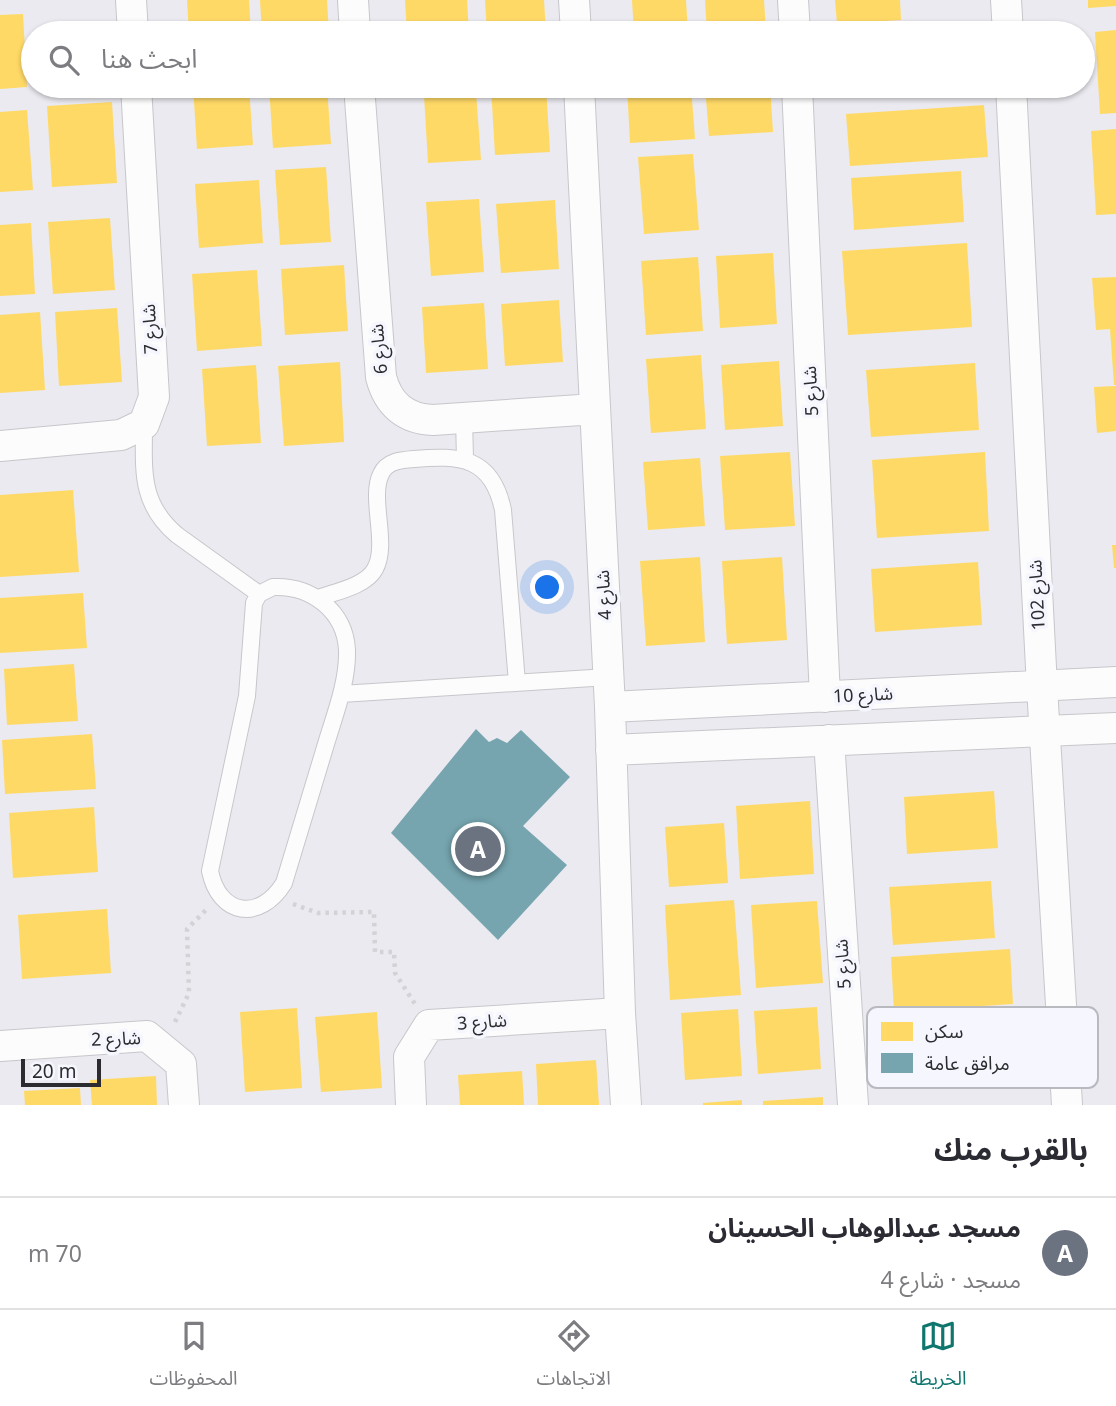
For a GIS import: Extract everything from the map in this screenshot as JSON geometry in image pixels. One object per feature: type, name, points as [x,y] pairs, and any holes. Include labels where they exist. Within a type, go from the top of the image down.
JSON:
[{"type":"street","points":[[131,0],[132,21]]},
{"type":"street","points":[[353,0],[354,21]]},
{"type":"street","points":[[574,0],[575,21]]},
{"type":"street","points":[[793,0],[794,21]]},
{"type":"street","points":[[1006,0],[1007,21]]},
{"type":"street","name":"شارع 7","points":[[137,98],[154,397],[144,424]]},
{"type":"street","name":"شارع 6","points":[[360,98],[381,377],[390,400],[409,416],[433,420],[595,409]]},
{"type":"street","name":"شارع 4","points":[[580,98],[610,706],[620,1013],[626,1105]]},
{"type":"street","name":"شارع 5","points":[[798,98],[825,697]]},
{"type":"street","name":"شارع 102","points":[[1012,98],[1061,1007]]},
{"type":"street","points":[[0,446],[121,435],[144,424]]},
{"type":"street","name":"شارع 10","points":[[610,706],[1116,682]]},
{"type":"street","points":[[611,750],[1116,728]]},
{"type":"street","name":"شارع 5","points":[[829,740],[853,1105]]},
{"type":"street","name":"شارع 3","points":[[429,1025],[620,1013]]},
{"type":"street","points":[[411,1105],[409,1057],[429,1025]]},
{"type":"street","name":"شارع 2","points":[[0,1046],[147,1036],[181,1064],[184,1105]]},
{"type":"lane","points":[[464,418],[465,460]]},
{"type":"lane","points":[[144,424],[145,482],[155,512],[177,535],[259,594]]},
{"type":"lane","points":[[318,598],[363,580],[376,568],[380,551],[379,482],[384,469],[403,460],[452,457],[465,460],[480,467],[500,494],[517,683]]},
{"type":"lane","points":[[281,587],[295,588],[318,598],[333,612],[343,630],[346,650],[341,694],[284,884],[275,897],[262,906],[248,909],[233,906],[220,897],[212,885],[210,871],[247,696],[252,613],[259,594],[281,587]]},
{"type":"lane","points":[[341,694],[608,677]]},
{"type":"path","points":[[162,1048],[190,993],[187,929],[220,897]]},
{"type":"path","points":[[275,897],[318,913],[374,912],[375,952],[394,952],[395,973],[429,1025]]},
{"type":"building: سكن","points":[[187,0],[249,0],[250,21],[188,21]]},
{"type":"building: سكن","points":[[260,0],[327,0],[328,21],[261,21]]},
{"type":"building: سكن","points":[[405,0],[467,0],[468,21],[406,21]]},
{"type":"building: سكن","points":[[485,0],[544,0],[545,21],[486,21]]},
{"type":"building: سكن","points":[[632,0],[686,0],[687,21],[633,21]]},
{"type":"building: سكن","points":[[705,0],[764,0],[765,21],[706,21]]},
{"type":"building: سكن","points":[[835,0],[900,0],[901,20],[837,21]]},
{"type":"building: سكن","points":[[1088,0],[1116,0],[1116,6],[1088,8]]},
{"type":"building: سكن","points":[[23,14],[21,87],[0,89],[0,15]]},
{"type":"building: سكن","points":[[1116,30],[1116,113],[1100,114],[1095,32]]},
{"type":"building: سكن","points":[[194,98],[250,98],[253,145],[197,149]]},
{"type":"building: سكن","points":[[270,98],[328,98],[331,144],[273,148]]},
{"type":"building: سكن","points":[[424,98],[476,98],[481,160],[428,163]]},
{"type":"building: سكن","points":[[492,98],[547,98],[550,152],[495,155]]},
{"type":"building: سكن","points":[[628,98],[692,98],[695,139],[630,143]]},
{"type":"building: سكن","points":[[706,98],[771,98],[773,132],[709,136]]},
{"type":"building: سكن","points":[[112,102],[117,183],[52,187],[47,106]]},
{"type":"building: سكن","points":[[984,105],[988,157],[850,166],[846,114]]},
{"type":"building: سكن","points":[[27,110],[33,190],[0,192],[0,112]]},
{"type":"building: سكن","points":[[1116,129],[1116,214],[1096,215],[1091,131]]},
{"type":"building: سكن","points":[[693,154],[699,230],[644,234],[638,157]]},
{"type":"building: سكن","points":[[326,167],[331,242],[280,245],[275,170]]},
{"type":"building: سكن","points":[[961,171],[964,222],[854,230],[851,178]]},
{"type":"building: سكن","points":[[259,180],[263,243],[199,248],[195,184]]},
{"type":"building: سكن","points":[[479,199],[484,272],[431,276],[426,202]]},
{"type":"building: سكن","points":[[555,200],[559,269],[501,273],[496,204]]},
{"type":"building: سكن","points":[[110,218],[115,290],[53,294],[48,222]]},
{"type":"building: سكن","points":[[31,223],[35,294],[0,296],[0,225]]},
{"type":"building: سكن","points":[[967,243],[972,327],[848,335],[842,251]]},
{"type":"building: سكن","points":[[773,253],[777,324],[720,328],[716,256]]},
{"type":"building: سكن","points":[[698,257],[703,331],[646,335],[641,261]]},
{"type":"building: سكن","points":[[344,265],[348,331],[285,335],[281,269]]},
{"type":"building: سكن","points":[[257,270],[262,346],[197,351],[192,274]]},
{"type":"building: سكن","points":[[1116,277],[1114,385],[1110,329],[1096,330],[1092,278]]},
{"type":"building: سكن","points":[[559,300],[563,362],[505,366],[501,304]]},
{"type":"building: سكن","points":[[484,303],[488,369],[426,373],[422,307]]},
{"type":"building: سكن","points":[[117,308],[122,382],[59,386],[55,312]]},
{"type":"building: سكن","points":[[40,312],[45,390],[0,393],[0,315]]},
{"type":"building: سكن","points":[[701,355],[706,429],[651,433],[646,359]]},
{"type":"building: سكن","points":[[779,361],[783,426],[725,430],[721,365]]},
{"type":"building: سكن","points":[[340,362],[344,442],[284,446],[278,366]]},
{"type":"building: سكن","points":[[975,363],[979,430],[871,437],[866,370]]},
{"type":"building: سكن","points":[[256,365],[261,443],[207,446],[202,369]]},
{"type":"building: سكن","points":[[1116,386],[1116,431],[1097,433],[1094,387]]},
{"type":"building: سكن","points":[[790,452],[795,526],[725,530],[720,456]]},
{"type":"building: سكن","points":[[985,452],[989,531],[877,538],[872,460]]},
{"type":"building: سكن","points":[[700,458],[705,526],[648,530],[643,462]]},
{"type":"building: سكن","points":[[73,490],[79,572],[0,577],[0,495]]},
{"type":"building: سكن","points":[[1112,545],[1116,545],[1116,568],[1114,568]]},
{"type":"building: سكن","points":[[700,557],[705,642],[646,646],[640,561]]},
{"type":"building: سكن","points":[[782,557],[787,640],[727,644],[722,561]]},
{"type":"building: سكن","points":[[978,562],[982,625],[875,632],[871,569]]},
{"type":"building: سكن","points":[[83,593],[87,648],[0,653],[0,598]]},
{"type":"building: سكن","points":[[74,664],[78,721],[7,725],[4,669]]},
{"type":"building: سكن","points":[[92,734],[96,789],[5,794],[2,740]]},
{"type":"building: سكن","points":[[994,791],[998,848],[907,854],[904,797]]},
{"type":"building: سكن","points":[[810,801],[814,874],[740,879],[736,806]]},
{"type":"building: سكن","points":[[94,807],[98,872],[13,878],[9,813]]},
{"type":"building: سكن","points":[[724,823],[728,883],[669,887],[665,827]]},
{"type":"building: سكن","points":[[991,881],[995,938],[893,945],[889,887]]},
{"type":"building: سكن","points":[[734,900],[741,995],[670,1000],[665,905]]},
{"type":"building: سكن","points":[[817,901],[823,983],[756,988],[751,905]]},
{"type":"building: سكن","points":[[107,909],[111,973],[22,979],[18,915]]},
{"type":"building: سكن","points":[[1010,949],[1013,1004],[894,1007],[891,957]]},
{"type":"building: سكن","points":[[817,1007],[821,1069],[758,1074],[754,1011]]},
{"type":"building: سكن","points":[[297,1008],[302,1088],[245,1092],[240,1012]]},
{"type":"building: سكن","points":[[738,1009],[742,1076],[685,1080],[681,1013]]},
{"type":"building: سكن","points":[[377,1012],[382,1088],[321,1092],[315,1017]]},
{"type":"building: سكن","points":[[596,1060],[599,1105],[538,1105],[536,1064]]},
{"type":"building: سكن","points":[[522,1071],[524,1105],[460,1105],[458,1075]]},
{"type":"building: سكن","points":[[156,1076],[157,1105],[92,1105],[90,1080]]},
{"type":"building: سكن","points":[[80,1088],[81,1105],[25,1105],[24,1091]]},
{"type":"building: سكن","points":[[823,1097],[823,1105],[763,1105],[763,1101]]},
{"type":"building: سكن","points":[[742,1100],[742,1105],[703,1105],[703,1103]]},
{"type":"building: مرافق عامة","points":[[476,729],[489,742],[497,738],[507,743],[521,730],[570,777],[523,826],[567,865],[498,940],[391,833]]},
{"type":"place","name":"مسجد عبدالوهاب الحسينان","points":[[478,849]]}]
